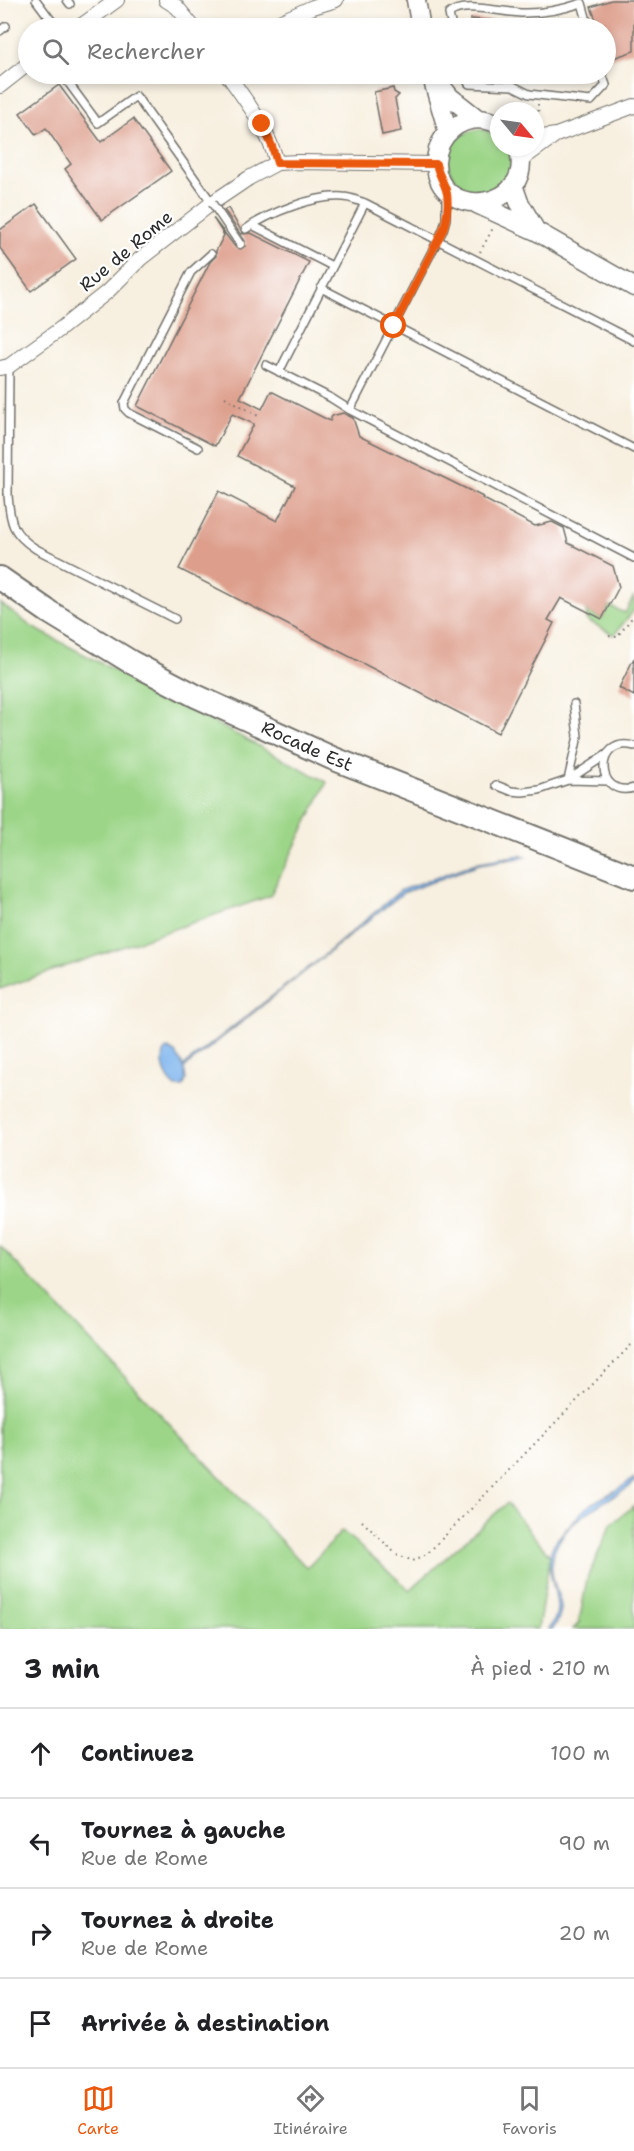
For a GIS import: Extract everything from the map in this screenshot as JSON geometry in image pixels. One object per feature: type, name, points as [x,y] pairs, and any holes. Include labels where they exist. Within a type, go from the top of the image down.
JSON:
[{"type":"main road","name":"Rocade Est","points":[[0,578],[49,612],[131,662],[207,701],[332,758],[634,877]]},
{"type":"street","points":[[92,18],[117,0]]},
{"type":"street","points":[[166,0],[177,7],[186,18]]},
{"type":"street","points":[[288,18],[336,0]]},
{"type":"street","points":[[416,0],[419,18]]},
{"type":"street","points":[[1,83],[18,71]]},
{"type":"street","points":[[234,84],[262,124],[277,163]]},
{"type":"street","points":[[435,84],[448,132]]},
{"type":"street","points":[[440,84],[450,98],[478,118],[490,120]]},
{"type":"street","points":[[544,141],[634,106]]},
{"type":"street","points":[[478,118],[456,125],[441,141],[436,164],[439,177],[446,189],[465,201],[477,204],[537,231],[634,287]]},
{"type":"street","points":[[544,136],[556,135]]},
{"type":"street","points":[[477,204],[491,202],[513,185],[519,173],[519,156]]},
{"type":"street","name":"Rue de Rome","points":[[4,367],[91,305],[140,259],[212,203],[249,178],[277,163],[436,164]]},
{"type":"street","points":[[513,185],[519,202],[537,231]]},
{"type":"lane","points":[[36,0],[50,18]]},
{"type":"lane","points":[[450,18],[449,14],[459,7],[527,13],[568,8],[582,3],[586,18]]},
{"type":"lane","points":[[69,84],[98,123],[136,96],[240,244]]},
{"type":"lane","points":[[469,84],[513,86],[539,96],[591,101]]},
{"type":"lane","points":[[591,101],[606,84]]},
{"type":"lane","points":[[591,101],[597,120]]},
{"type":"lane","points":[[350,410],[438,240],[446,219],[446,189]]},
{"type":"lane","points":[[332,266],[249,227],[288,208],[321,198],[344,197],[365,203],[634,341]]},
{"type":"lane","points":[[279,372],[365,203]]},
{"type":"lane","points":[[198,448],[129,413],[124,403],[191,272],[211,254]]},
{"type":"lane","points":[[321,288],[634,449]]},
{"type":"lane","points":[[266,365],[634,558]]},
{"type":"lane","points":[[4,367],[9,515],[14,529],[20,537],[36,549],[175,619]]},
{"type":"lane","points":[[568,780],[578,736],[574,704]]},
{"type":"lane","points":[[496,785],[512,791],[539,790],[568,780],[621,745],[634,746]]},
{"type":"lane","points":[[608,753],[603,764],[608,781],[618,788],[634,788]]},
{"type":"lane","points":[[568,780],[608,781]]},
{"type":"path","points":[[538,102],[539,96]]},
{"type":"path","points":[[225,398],[258,416]]},
{"type":"path","points":[[609,636],[617,637],[634,615]]},
{"type":"path","points":[[362,1521],[396,1554],[412,1561],[428,1553],[634,1342]]},
{"type":"green space","points":[[479,129],[489,131],[490,156],[510,156],[510,170],[507,178],[493,191],[479,194],[465,189],[454,179],[448,165],[449,150],[459,138]]},
{"type":"green space","points":[[634,596],[634,610],[614,635],[587,620],[586,611],[602,619],[609,606],[625,613]]},
{"type":"green space","points":[[0,603],[32,627],[327,782],[270,896],[0,989]]},
{"type":"green space","points":[[0,1246],[307,1568],[342,1531],[410,1590],[507,1503],[550,1556],[538,1629],[0,1629]]},
{"type":"green space","points":[[634,1506],[634,1629],[573,1629],[579,1623],[587,1579],[611,1524]]},
{"type":"water","points":[[521,855],[525,857],[479,864],[403,893],[184,1068],[186,1080],[183,1087],[176,1087],[169,1079],[163,1065],[165,1050],[176,1053],[183,1066],[320,959],[401,890],[479,862]]},
{"type":"water","points":[[634,1478],[634,1482],[628,1488],[589,1511],[577,1521],[558,1543],[553,1557],[552,1572],[561,1607],[553,1629],[548,1629],[555,1620],[557,1610],[550,1568],[554,1543],[587,1507]]},
{"type":"building","points":[[611,0],[634,0],[634,51],[616,57],[616,18],[595,18],[591,7]]},
{"type":"building","points":[[59,85],[101,142],[133,119],[171,171],[102,220],[65,169],[71,164],[46,128],[36,135],[20,113]]},
{"type":"building","points":[[393,88],[394,92],[399,95],[395,99],[401,131],[382,135],[374,92]]},
{"type":"building","points":[[36,204],[76,259],[31,291],[0,248],[0,230]]},
{"type":"building","points":[[228,208],[243,234],[251,233],[309,262],[240,398],[262,409],[271,391],[330,421],[332,416],[343,413],[353,418],[359,436],[483,497],[535,526],[552,522],[564,528],[568,543],[613,566],[619,587],[602,619],[561,598],[548,620],[554,623],[498,733],[179,569],[219,491],[277,521],[295,486],[237,456],[254,424],[232,414],[215,446],[137,406],[210,262],[216,256],[224,235],[213,218],[236,248],[241,249],[245,246],[245,241],[224,210]]},
{"type":"building","points":[[634,658],[634,696],[619,688]]},
{"type":"route","points":[[262,124],[277,163],[436,164],[439,177],[446,189],[446,219],[443,230],[394,326]]}]
